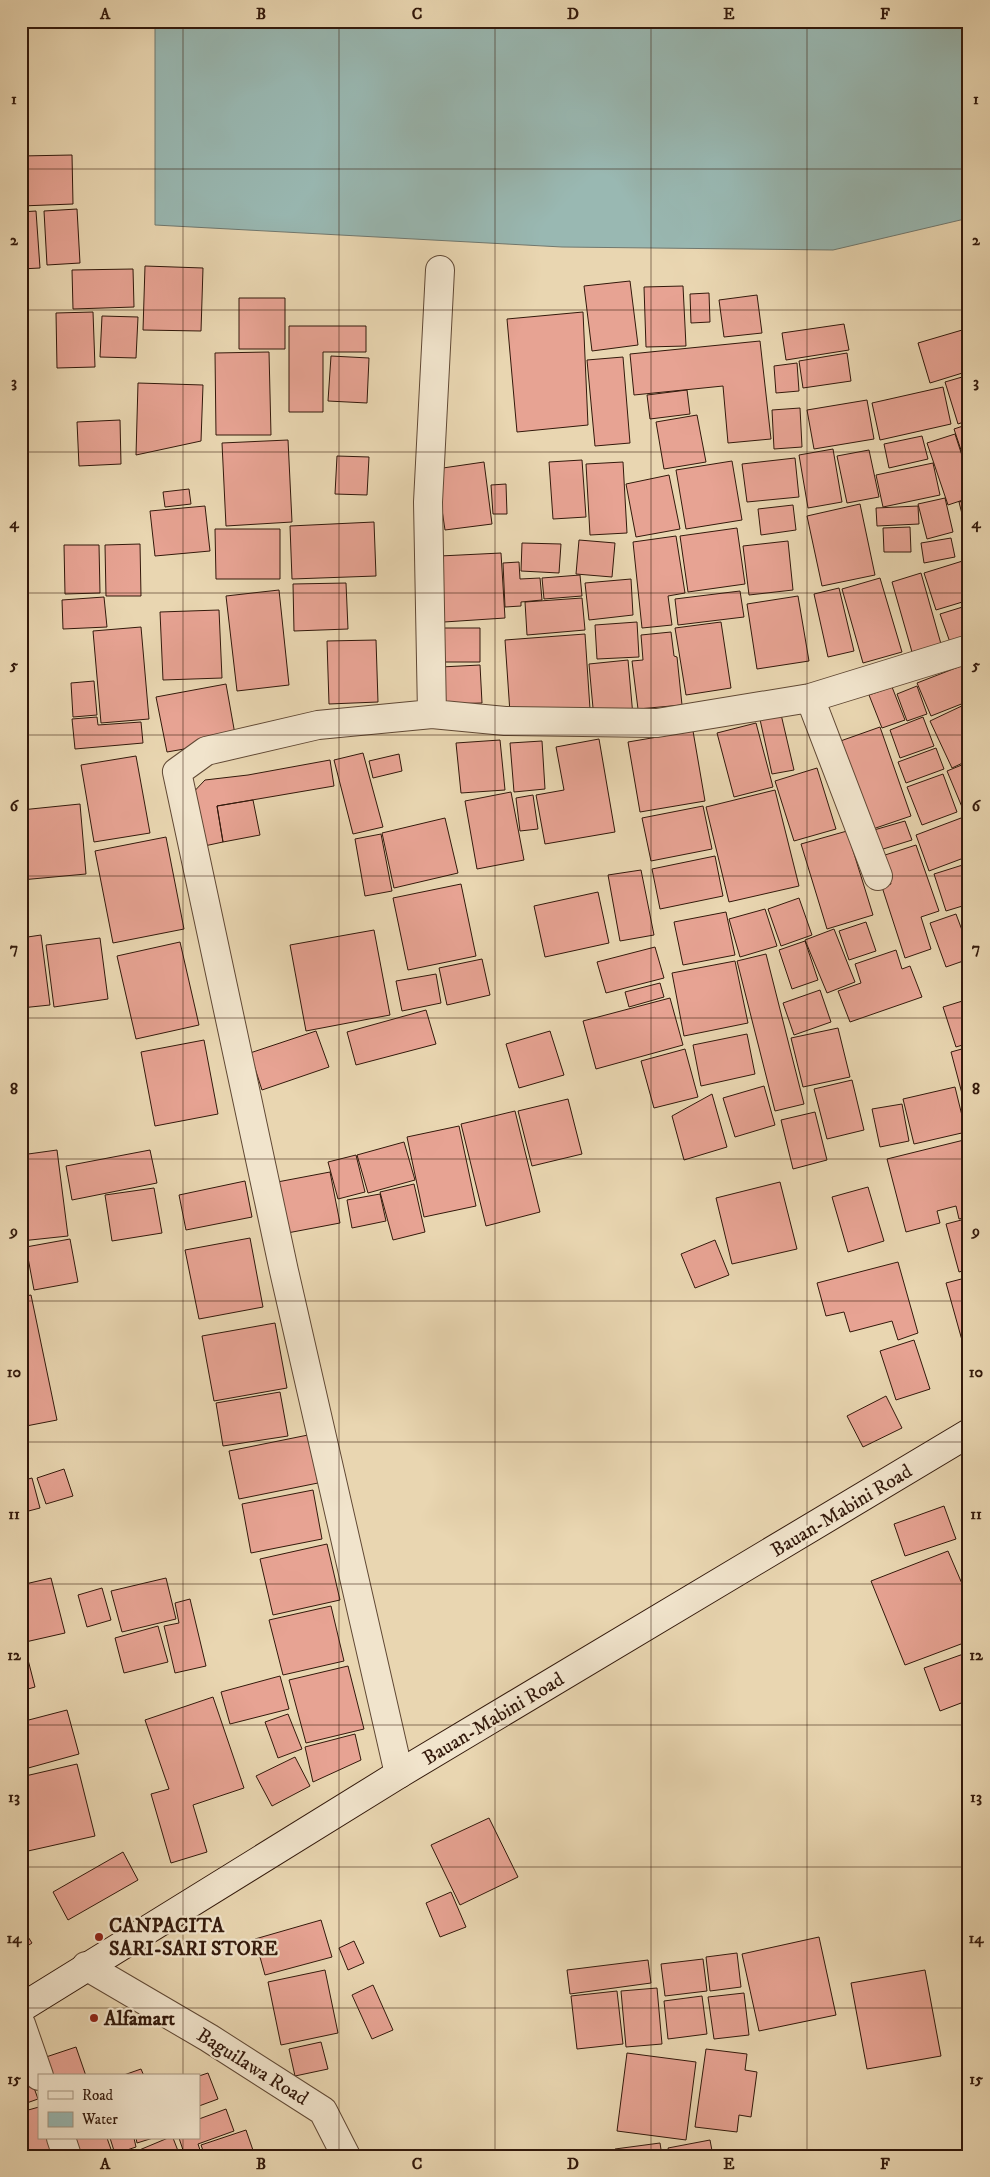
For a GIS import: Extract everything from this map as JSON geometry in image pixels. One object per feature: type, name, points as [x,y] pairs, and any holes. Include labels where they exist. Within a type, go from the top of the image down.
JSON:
[{"type":"street","points":[[432,714],[428,502],[440,270]]},
{"type":"street","points":[[399,1774],[284,1271],[176,772],[206,751],[318,725],[432,714],[505,721],[657,723],[810,698],[969,650]]},
{"type":"street","points":[[810,698],[878,876]]},
{"type":"street","name":"Bauan-Mabini Road","points":[[21,2008],[399,1774],[969,1433]]},
{"type":"street","name":"Baguilawa Road","points":[[86,1966],[209,2038],[323,2111],[346,2156]]},
{"type":"street","points":[[21,2024],[38,2074]]},
{"type":"street","points":[[62,2140],[67,2156]]},
{"type":"water","points":[[155,21],[969,21],[969,218],[833,250],[562,247],[155,225]]},
{"type":"building","points":[[72,155],[73,204],[21,206],[21,156]]},
{"type":"building","points":[[77,209],[80,263],[47,265],[44,211]]},
{"type":"building","points":[[36,211],[40,268],[21,269],[21,212]]},
{"type":"building","points":[[145,266],[203,268],[201,331],[143,330]]},
{"type":"building","points":[[133,269],[134,307],[73,309],[72,270]]},
{"type":"building","points":[[630,281],[638,345],[592,351],[584,286]]},
{"type":"building","points":[[683,286],[686,346],[646,347],[644,287]]},
{"type":"building","points":[[709,293],[710,322],[691,323],[690,294]]},
{"type":"building","points":[[757,295],[762,333],[724,337],[719,300]]},
{"type":"building","points":[[239,298],[285,298],[285,349],[239,349]]},
{"type":"building","points":[[93,312],[95,367],[57,368],[56,313]]},
{"type":"building","points":[[583,312],[588,425],[517,432],[507,319]]},
{"type":"building","points":[[102,316],[138,317],[136,358],[100,357]]},
{"type":"building","points":[[844,324],[849,350],[786,360],[782,333]]},
{"type":"building","points":[[289,326],[366,326],[366,352],[323,352],[323,412],[289,412]]},
{"type":"building","points":[[969,328],[969,371],[930,383],[918,343]]},
{"type":"building","points":[[760,341],[771,439],[728,443],[723,386],[634,395],[630,354]]},
{"type":"building","points":[[269,352],[271,435],[216,435],[215,353]]},
{"type":"building","points":[[847,353],[851,381],[803,388],[799,361]]},
{"type":"building","points":[[331,356],[369,358],[367,403],[328,401]]},
{"type":"building","points":[[623,357],[630,443],[595,446],[587,360]]},
{"type":"building","points":[[797,363],[799,391],[776,393],[774,366]]},
{"type":"building","points":[[969,375],[969,420],[958,424],[945,382]]},
{"type":"building","points":[[138,383],[203,385],[201,441],[136,455]]},
{"type":"building","points":[[943,387],[951,424],[880,440],[872,403]]},
{"type":"building","points":[[687,390],[690,414],[650,419],[647,395]]},
{"type":"building","points":[[867,400],[874,439],[814,449],[807,410]]},
{"type":"building","points":[[800,408],[802,447],[774,449],[772,410]]},
{"type":"building","points":[[697,415],[706,462],[664,469],[656,422]]},
{"type":"building","points":[[120,420],[121,464],[79,466],[77,422]]},
{"type":"building","points":[[969,424],[969,458],[964,459],[954,429]]},
{"type":"building","points":[[955,434],[969,477],[969,498],[948,505],[927,443]]},
{"type":"building","points":[[922,436],[928,459],[889,468],[884,444]]},
{"type":"building","points":[[288,440],[292,522],[226,526],[222,443]]},
{"type":"building","points":[[833,449],[842,502],[808,508],[799,455]]},
{"type":"building","points":[[869,450],[879,497],[847,503],[837,456]]},
{"type":"building","points":[[337,456],[369,457],[367,495],[335,494]]},
{"type":"building","points":[[795,458],[799,497],[747,502],[742,464]]},
{"type":"building","points":[[582,460],[586,517],[553,519],[549,462]]},
{"type":"building","points":[[732,461],[742,520],[686,529],[676,470]]},
{"type":"building","points":[[484,462],[492,524],[445,530],[436,469]]},
{"type":"building","points":[[623,462],[627,533],[590,535],[586,464]]},
{"type":"building","points":[[933,463],[940,495],[883,507],[876,475]]},
{"type":"building","points":[[669,475],[680,529],[636,537],[626,484]]},
{"type":"building","points":[[506,484],[507,514],[493,514],[491,485]]},
{"type":"building","points":[[189,489],[191,504],[165,507],[163,492]]},
{"type":"building","points":[[945,498],[953,532],[927,539],[918,504]]},
{"type":"building","points":[[969,500],[969,530],[966,530],[959,502]]},
{"type":"building","points":[[860,504],[875,575],[822,586],[807,516]]},
{"type":"building","points":[[793,505],[796,530],[761,535],[758,509]]},
{"type":"building","points":[[205,506],[210,551],[155,556],[150,511]]},
{"type":"building","points":[[918,506],[919,524],[877,526],[876,508]]},
{"type":"building","points":[[374,522],[376,576],[292,579],[290,526]]},
{"type":"building","points":[[910,527],[911,552],[884,552],[883,528]]},
{"type":"building","points":[[737,528],[745,584],[688,592],[680,536]]},
{"type":"building","points":[[215,529],[280,529],[280,579],[216,579]]},
{"type":"building","points":[[676,536],[685,593],[668,596],[672,625],[642,628],[633,542]]},
{"type":"building","points":[[951,538],[955,557],[924,563],[921,543]]},
{"type":"building","points":[[579,540],[615,543],[612,577],[576,574]]},
{"type":"building","points":[[788,541],[793,590],[749,595],[743,546]]},
{"type":"building","points":[[522,543],[561,544],[559,573],[521,571]]},
{"type":"building","points":[[140,544],[141,596],[106,596],[105,545]]},
{"type":"building","points":[[64,545],[99,545],[100,593],[65,594]]},
{"type":"building","points":[[501,553],[505,618],[444,622],[440,556]]},
{"type":"building","points":[[969,559],[969,600],[936,610],[924,573]]},
{"type":"building","points":[[519,562],[520,579],[540,578],[542,600],[521,602],[521,606],[505,607],[503,563]]},
{"type":"building","points":[[921,573],[941,644],[912,652],[892,582]]},
{"type":"building","points":[[580,575],[582,596],[544,599],[542,578]]},
{"type":"building","points":[[880,578],[902,652],[863,663],[842,589]]},
{"type":"building","points":[[631,579],[633,615],[589,620],[585,583]]},
{"type":"building","points":[[346,583],[348,629],[294,631],[293,584]]},
{"type":"building","points":[[839,588],[854,651],[828,657],[814,594]]},
{"type":"building","points":[[279,590],[289,685],[237,691],[226,596]]},
{"type":"building","points":[[740,591],[744,617],[678,625],[675,599]]},
{"type":"building","points":[[798,596],[809,661],[757,669],[747,604]]},
{"type":"building","points":[[104,597],[107,627],[63,629],[62,600]]},
{"type":"building","points":[[582,598],[585,630],[527,635],[525,602]]},
{"type":"building","points":[[969,605],[969,643],[952,648],[940,614]]},
{"type":"building","points":[[219,610],[222,678],[163,680],[160,612]]},
{"type":"building","points":[[637,622],[639,657],[597,659],[595,625]]},
{"type":"building","points":[[721,622],[731,688],[686,695],[675,628]]},
{"type":"building","points":[[141,627],[149,719],[101,723],[93,631]]},
{"type":"building","points":[[438,628],[480,628],[480,662],[438,662]]},
{"type":"building","points":[[671,632],[674,656],[677,657],[682,705],[638,709],[632,661],[643,660],[641,635]]},
{"type":"building","points":[[585,634],[590,709],[510,713],[505,640]]},
{"type":"building","points":[[376,640],[378,702],[329,704],[327,641]]},
{"type":"building","points":[[628,660],[633,716],[594,719],[589,664]]},
{"type":"building","points":[[480,665],[482,703],[443,704],[441,667]]},
{"type":"building","points":[[961,666],[969,686],[969,701],[931,716],[917,683]]},
{"type":"building","points":[[94,681],[97,715],[73,717],[71,683]]},
{"type":"building","points":[[226,684],[236,740],[167,752],[156,697]]},
{"type":"building","points":[[917,686],[927,714],[907,721],[897,694]]},
{"type":"building","points":[[892,687],[905,720],[882,728],[869,695]]},
{"type":"building","points":[[968,703],[969,760],[952,768],[930,721]]},
{"type":"building","points":[[780,710],[794,770],[772,774],[759,715]]},
{"type":"building","points":[[97,717],[98,725],[141,722],[143,743],[75,749],[72,719]]},
{"type":"building","points":[[923,717],[934,746],[900,758],[890,730]]},
{"type":"building","points":[[756,723],[773,787],[734,797],[717,733]]},
{"type":"building","points":[[880,727],[911,816],[864,832],[832,744]]},
{"type":"building","points":[[693,731],[705,801],[640,812],[628,742]]},
{"type":"building","points":[[599,739],[615,832],[545,844],[536,795],[564,790],[556,747]]},
{"type":"building","points":[[500,740],[505,790],[461,793],[456,743]]},
{"type":"building","points":[[542,741],[545,789],[514,792],[510,743]]},
{"type":"building","points":[[936,748],[944,769],[906,783],[898,762]]},
{"type":"building","points":[[363,753],[383,827],[353,834],[334,760]]},
{"type":"building","points":[[399,754],[402,771],[373,778],[369,761]]},
{"type":"building","points":[[136,756],[150,833],[94,842],[81,765]]},
{"type":"building","points":[[330,760],[334,786],[217,806],[223,842],[195,848],[186,800],[205,780],[248,775]]},
{"type":"building","points":[[969,762],[969,805],[962,807],[947,771]]},
{"type":"building","points":[[817,768],[836,829],[794,841],[775,781]]},
{"type":"building","points":[[943,774],[957,812],[922,825],[907,787]]},
{"type":"building","points":[[775,790],[799,886],[729,902],[706,807]]},
{"type":"building","points":[[511,792],[524,860],[477,869],[465,801]]},
{"type":"building","points":[[533,795],[538,829],[520,831],[516,798]]},
{"type":"building","points":[[253,800],[260,835],[223,842],[217,806]]},
{"type":"building","points":[[80,804],[86,874],[21,880],[21,810]]},
{"type":"building","points":[[703,806],[712,849],[651,861],[642,818]]},
{"type":"building","points":[[969,815],[969,856],[929,871],[916,835]]},
{"type":"building","points":[[445,818],[458,873],[394,888],[382,833]]},
{"type":"building","points":[[905,821],[912,840],[880,850],[874,830]]},
{"type":"building","points":[[847,831],[873,915],[827,929],[801,844]]},
{"type":"building","points":[[381,834],[392,891],[365,896],[355,839]]},
{"type":"building","points":[[166,837],[184,929],[113,943],[95,851]]},
{"type":"building","points":[[916,845],[939,911],[921,917],[931,949],[905,958],[882,887],[891,884],[882,856]]},
{"type":"building","points":[[715,856],[723,896],[660,909],[652,869]]},
{"type":"building","points":[[969,863],[969,904],[946,911],[934,874]]},
{"type":"building","points":[[641,870],[654,935],[620,941],[608,875]]},
{"type":"building","points":[[461,884],[476,956],[408,970],[393,898]]},
{"type":"building","points":[[598,892],[609,943],[545,957],[534,906]]},
{"type":"building","points":[[799,898],[812,935],[781,946],[768,909]]},
{"type":"building","points":[[765,909],[777,946],[740,957],[729,919]]},
{"type":"building","points":[[726,912],[735,955],[683,965],[674,922]]},
{"type":"building","points":[[956,914],[969,949],[969,959],[946,967],[930,923]]},
{"type":"building","points":[[969,915],[969,935],[962,917]]},
{"type":"building","points":[[866,922],[876,951],[849,960],[839,931]]},
{"type":"building","points":[[834,929],[855,982],[827,993],[805,940]]},
{"type":"building","points":[[374,930],[390,1015],[306,1031],[290,945]]},
{"type":"building","points":[[41,935],[50,1005],[21,1008],[21,938]]},
{"type":"building","points":[[100,938],[108,999],[54,1007],[46,945]]},
{"type":"building","points":[[805,941],[818,980],[792,989],[779,950]]},
{"type":"building","points":[[180,942],[199,1025],[136,1039],[117,956]]},
{"type":"building","points":[[655,947],[664,978],[606,993],[597,962]]},
{"type":"building","points":[[896,950],[902,969],[910,966],[922,997],[850,1022],[838,991],[861,983],[855,964]]},
{"type":"building","points":[[766,954],[804,1104],[775,1111],[737,961]]},
{"type":"building","points":[[482,959],[490,995],[447,1005],[439,968]]},
{"type":"building","points":[[735,961],[748,1023],[684,1036],[672,973]]},
{"type":"building","points":[[436,974],[441,1003],[402,1011],[396,981]]},
{"type":"building","points":[[660,983],[664,997],[629,1007],[625,992]]},
{"type":"building","points":[[820,990],[831,1022],[794,1035],[783,1003]]},
{"type":"building","points":[[670,998],[683,1045],[596,1069],[583,1021]]},
{"type":"building","points":[[969,999],[969,1043],[956,1047],[943,1007]]},
{"type":"building","points":[[426,1010],[436,1044],[356,1065],[347,1032]]},
{"type":"building","points":[[838,1028],[850,1077],[803,1087],[791,1038]]},
{"type":"building","points":[[316,1031],[329,1067],[262,1090],[250,1053]]},
{"type":"building","points":[[550,1031],[564,1075],[519,1088],[506,1044]]},
{"type":"building","points":[[747,1034],[755,1074],[701,1086],[693,1045]]},
{"type":"building","points":[[204,1040],[218,1114],[155,1126],[141,1052]]},
{"type":"building","points":[[969,1047],[969,1120],[951,1052]]},
{"type":"building","points":[[685,1049],[698,1097],[654,1108],[641,1061]]},
{"type":"building","points":[[852,1080],[864,1130],[827,1139],[814,1089]]},
{"type":"building","points":[[764,1086],[775,1125],[735,1137],[723,1098]]},
{"type":"building","points":[[955,1087],[966,1132],[914,1144],[903,1099]]},
{"type":"building","points":[[712,1094],[727,1147],[684,1160],[672,1116]]},
{"type":"building","points":[[568,1099],[582,1154],[532,1166],[518,1111]]},
{"type":"building","points":[[902,1104],[909,1141],[880,1147],[872,1109]]},
{"type":"building","points":[[515,1111],[540,1212],[486,1226],[461,1124]]},
{"type":"building","points":[[815,1112],[827,1160],[793,1169],[781,1120]]},
{"type":"building","points":[[459,1126],[476,1206],[424,1217],[407,1137]]},
{"type":"building","points":[[968,1139],[969,1217],[959,1219],[956,1206],[937,1211],[940,1223],[906,1232],[887,1159]]},
{"type":"building","points":[[404,1142],[415,1180],[368,1193],[357,1155]]},
{"type":"building","points":[[57,1150],[68,1236],[21,1241],[21,1155]]},
{"type":"building","points":[[150,1150],[157,1183],[72,1200],[66,1166]]},
{"type":"building","points":[[356,1155],[365,1192],[338,1199],[328,1162]]},
{"type":"building","points":[[330,1172],[340,1223],[282,1234],[272,1183]]},
{"type":"building","points":[[245,1181],[252,1217],[186,1230],[179,1195]]},
{"type":"building","points":[[780,1182],[797,1249],[732,1264],[716,1198]]},
{"type":"building","points":[[414,1184],[425,1232],[393,1240],[380,1192]]},
{"type":"building","points":[[868,1187],[884,1241],[848,1252],[832,1197]]},
{"type":"building","points":[[154,1188],[162,1233],[112,1241],[105,1195]]},
{"type":"building","points":[[380,1194],[386,1221],[352,1228],[347,1200]]},
{"type":"building","points":[[969,1218],[969,1269],[959,1272],[946,1224]]},
{"type":"building","points":[[250,1238],[263,1307],[199,1319],[185,1250]]},
{"type":"building","points":[[70,1239],[78,1282],[34,1290],[26,1247]]},
{"type":"building","points":[[715,1240],[729,1275],[695,1288],[681,1254]]},
{"type":"building","points":[[898,1262],[918,1333],[898,1340],[892,1321],[850,1332],[844,1312],[826,1316],[817,1283]]},
{"type":"building","points":[[969,1277],[969,1350],[965,1351],[946,1283]]},
{"type":"building","points":[[31,1295],[57,1420],[21,1427],[21,1297]]},
{"type":"building","points":[[275,1323],[287,1388],[214,1401],[202,1336]]},
{"type":"building","points":[[914,1340],[930,1389],[896,1400],[880,1351]]},
{"type":"building","points":[[280,1392],[288,1436],[223,1446],[216,1403]]},
{"type":"building","points":[[886,1396],[902,1428],[863,1447],[847,1416]]},
{"type":"building","points":[[308,1435],[318,1483],[239,1499],[229,1451]]},
{"type":"building","points":[[64,1469],[73,1496],[46,1504],[37,1478]]},
{"type":"building","points":[[32,1478],[40,1508],[21,1513],[21,1481]]},
{"type":"building","points":[[313,1490],[322,1539],[251,1553],[242,1504]]},
{"type":"building","points":[[944,1506],[956,1539],[905,1556],[894,1524]]},
{"type":"building","points":[[327,1544],[340,1600],[273,1615],[260,1559]]},
{"type":"building","points":[[948,1551],[969,1600],[969,1641],[905,1665],[871,1581]]},
{"type":"building","points":[[51,1578],[65,1633],[21,1643],[21,1585]]},
{"type":"building","points":[[166,1578],[176,1619],[122,1632],[111,1591]]},
{"type":"building","points":[[102,1588],[111,1620],[87,1627],[78,1595]]},
{"type":"building","points":[[190,1599],[206,1666],[175,1673],[164,1626],[179,1623],[175,1603]]},
{"type":"building","points":[[331,1606],[344,1661],[283,1675],[269,1620]]},
{"type":"building","points":[[158,1626],[168,1662],[124,1673],[115,1638]]},
{"type":"building","points":[[25,1648],[35,1687],[21,1691],[21,1649]]},
{"type":"building","points":[[969,1652],[969,1700],[940,1711],[924,1668]]},
{"type":"building","points":[[348,1666],[364,1729],[306,1743],[289,1680]]},
{"type":"building","points":[[280,1676],[289,1709],[230,1724],[221,1692]]},
{"type":"building","points":[[213,1697],[244,1788],[193,1805],[207,1852],[171,1863],[151,1794],[169,1789],[145,1720]]},
{"type":"building","points":[[67,1710],[79,1754],[21,1770],[21,1722]]},
{"type":"building","points":[[288,1714],[302,1749],[278,1758],[265,1722]]},
{"type":"building","points":[[355,1734],[361,1760],[313,1782],[305,1747]]},
{"type":"building","points":[[295,1757],[310,1786],[272,1806],[256,1776]]},
{"type":"building","points":[[77,1764],[95,1836],[28,1851],[21,1825],[21,1777]]},
{"type":"building","points":[[489,1818],[518,1877],[460,1905],[431,1845]]},
{"type":"building","points":[[123,1852],[138,1880],[68,1920],[53,1892]]},
{"type":"building","points":[[21,1863],[26,1883],[21,1884]]},
{"type":"building","points":[[451,1892],[466,1927],[440,1937],[426,1903]]},
{"type":"building","points":[[321,1920],[332,1957],[265,1975],[255,1939]]},
{"type":"building","points":[[21,1926],[32,1943],[21,1950]]},
{"type":"building","points":[[819,1937],[836,2015],[759,2031],[742,1954]]},
{"type":"building","points":[[354,1941],[364,1963],[348,1970],[339,1948]]},
{"type":"building","points":[[737,1953],[741,1987],[710,1991],[706,1957]]},
{"type":"building","points":[[703,1959],[707,1991],[665,1996],[661,1964]]},
{"type":"building","points":[[648,1960],[651,1983],[570,1994],[567,1970]]},
{"type":"building","points":[[325,1970],[338,2033],[281,2045],[268,1982]]},
{"type":"building","points":[[925,1970],[941,2056],[867,2069],[851,1983]]},
{"type":"building","points":[[373,1985],[393,2030],[372,2039],[352,1995]]},
{"type":"building","points":[[657,1988],[662,2044],[626,2047],[621,1991]]},
{"type":"building","points":[[617,1991],[623,2044],[577,2049],[571,1996]]},
{"type":"building","points":[[744,1993],[749,2035],[714,2039],[708,1997]]},
{"type":"building","points":[[702,1996],[707,2034],[668,2039],[664,2001]]},
{"type":"building","points":[[321,2042],[328,2069],[295,2076],[289,2049]]},
{"type":"building","points":[[76,2047],[85,2074],[48,2074],[43,2058]]},
{"type":"building","points":[[706,2049],[747,2054],[745,2070],[757,2072],[751,2117],[739,2115],[737,2132],[695,2127]]},
{"type":"building","points":[[21,2051],[38,2099],[21,2105]]},
{"type":"building","points":[[627,2053],[696,2062],[686,2140],[617,2131]]},
{"type":"building","points":[[141,2069],[143,2074],[127,2074]]},
{"type":"building","points":[[208,2073],[218,2099],[200,2106],[200,2076]]},
{"type":"building","points":[[38,2107],[38,2140],[52,2140],[56,2156],[21,2156],[21,2112]]},
{"type":"building","points":[[226,2109],[234,2131],[198,2144],[202,2156],[185,2156],[180,2140],[200,2140],[200,2119]]},
{"type":"building","points":[[246,2130],[255,2156],[205,2156],[201,2145]]},
{"type":"building","points":[[70,2140],[108,2140],[113,2155],[75,2156]]},
{"type":"building","points":[[111,2140],[134,2140],[136,2147],[115,2154]]},
{"type":"building","points":[[163,2140],[174,2140],[180,2156],[125,2156]]},
{"type":"building","points":[[710,2140],[713,2156],[670,2156],[668,2148]]},
{"type":"building","points":[[660,2143],[662,2156],[616,2156],[615,2149]]},
{"type":"place","name":"CANPACITA SARI-SARI STORE","points":[[99,1937]]},
{"type":"place","name":"Alfamart","points":[[94,2018]]}]
